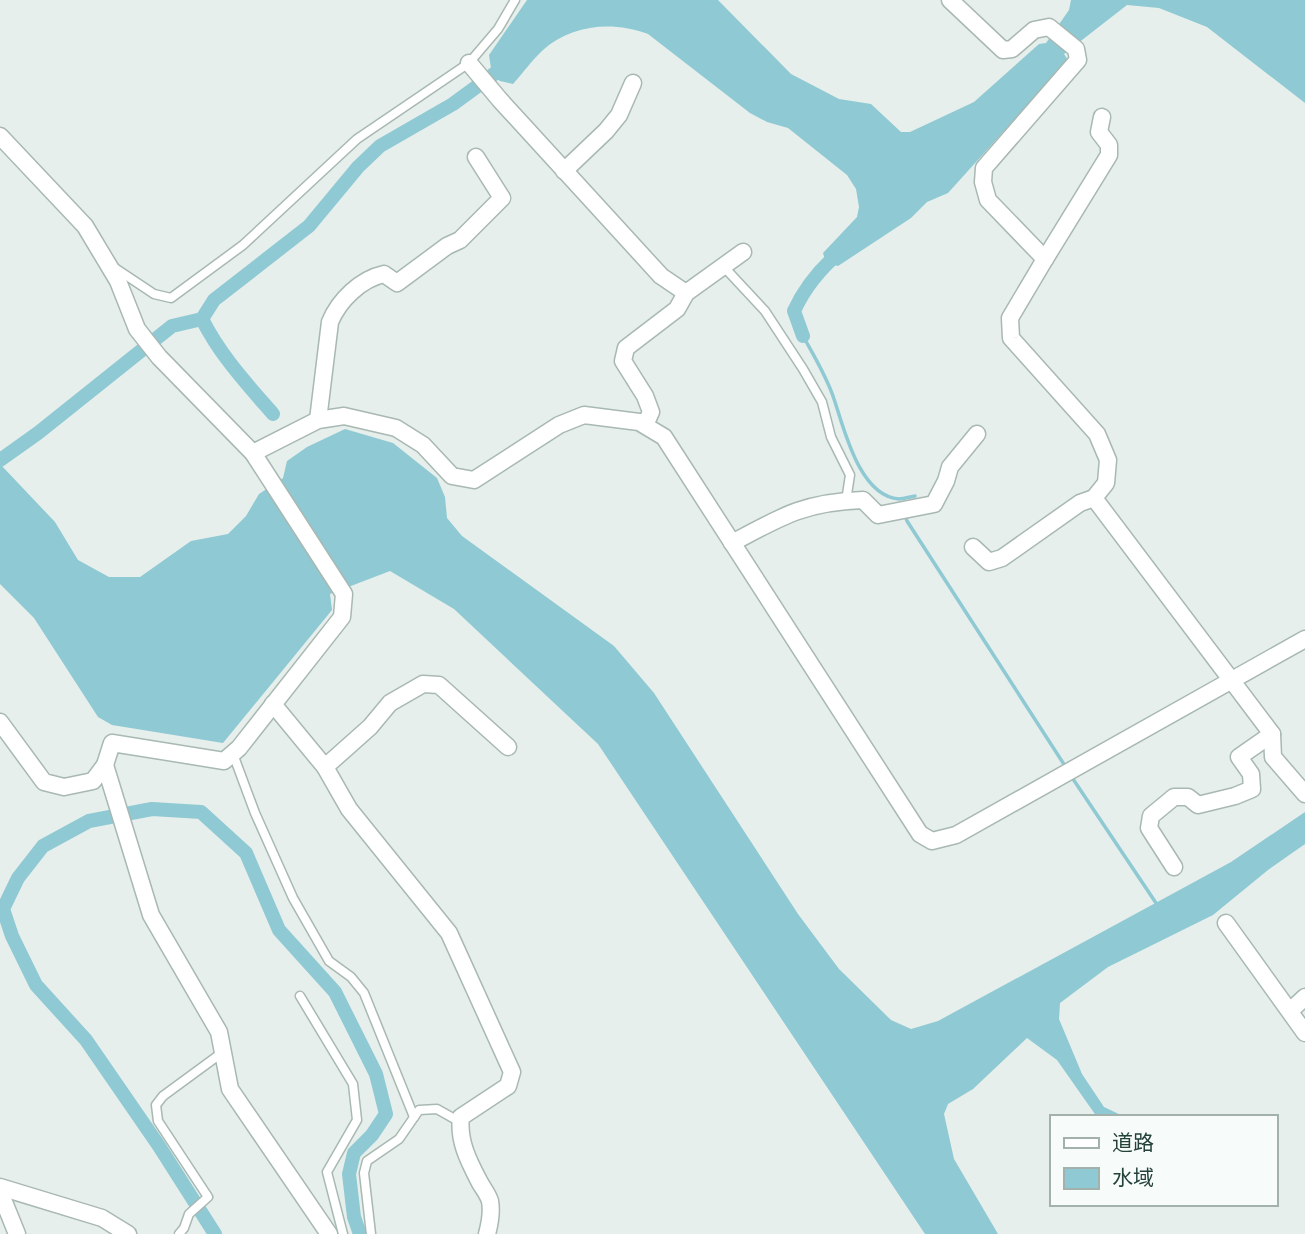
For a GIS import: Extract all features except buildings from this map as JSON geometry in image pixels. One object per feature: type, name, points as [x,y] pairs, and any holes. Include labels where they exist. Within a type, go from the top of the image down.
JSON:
[{"type":"street","points":[[950,0],[1003,50],[1012,49],[1034,30],[1049,27],[1076,49],[1079,60],[984,168],[983,182],[988,200],[1045,259]]},
{"type":"street","points":[[470,63],[500,100],[661,276],[686,293]]},
{"type":"street","points":[[564,171],[619,115],[633,83]]},
{"type":"street","points":[[973,547],[989,562],[1002,558],[1080,503],[1094,498],[1105,483],[1108,460],[1097,433],[1011,338],[1010,318],[1109,155],[1110,145],[1099,132],[1102,117]]},
{"type":"street","points":[[0,136],[85,226],[118,281],[137,328],[159,357],[253,453],[344,594],[342,618],[224,761],[112,743],[105,765],[93,781],[64,787],[44,782],[0,722]]},
{"type":"street","points":[[318,420],[330,322],[336,308],[369,278],[384,274],[397,283],[447,246],[460,240],[502,198],[476,157]]},
{"type":"street","points":[[645,425],[651,412],[645,396],[624,362],[626,348],[677,309],[686,293],[743,252]]},
{"type":"street","points":[[253,453],[318,420],[344,416],[396,428],[423,444],[452,475],[474,480],[559,425],[584,415],[645,425],[664,437],[920,835],[932,841],[956,835],[1305,639]]},
{"type":"street","points":[[732,543],[789,513],[816,504],[863,500],[878,515],[934,504],[950,467],[976,434]]},
{"type":"street","points":[[1094,498],[1272,734],[1273,757],[1305,794]]},
{"type":"street","points":[[325,767],[370,727],[390,704],[423,684],[439,685],[508,747]]},
{"type":"street","points":[[273,704],[325,767],[349,809],[449,933],[512,1072],[508,1086],[461,1117],[460,1122],[459,1131],[468,1160],[490,1200],[491,1221],[486,1234]]},
{"type":"street","points":[[1174,867],[1149,828],[1151,816],[1174,797],[1188,797],[1198,805],[1252,789],[1251,774],[1239,757],[1272,734]]},
{"type":"street","points":[[105,765],[151,915],[219,1032],[230,1089],[329,1234]]},
{"type":"street","points":[[1226,923],[1305,1033]]},
{"type":"street","points":[[1290,1011],[1305,997]]},
{"type":"street","points":[[0,1190],[17,1234]]},
{"type":"street","points":[[0,1190],[102,1218],[128,1234]]},
{"type":"lane","points":[[107,262],[154,294],[171,298],[243,245],[357,139],[470,63],[498,29],[515,0]]},
{"type":"lane","points":[[724,267],[765,311],[822,402],[831,437],[850,475],[846,501]]},
{"type":"lane","points":[[233,753],[255,813],[293,898],[330,961],[351,977],[364,993],[414,1117]]},
{"type":"lane","points":[[300,996],[353,1084],[357,1120],[327,1172],[343,1234]]},
{"type":"lane","points":[[179,1234],[189,1214],[208,1197],[158,1121],[156,1105],[163,1096],[223,1052]]},
{"type":"lane","points":[[371,1234],[364,1173],[367,1161],[399,1139],[419,1110],[437,1109],[460,1122]]},
{"type":"water","points":[[527,0],[718,0],[791,74],[839,99],[871,104],[901,132],[910,132],[974,102],[1039,44],[1046,43],[1069,10],[1071,0],[1305,0],[1305,103],[1207,27],[1159,8],[1127,5],[1064,54],[1068,60],[948,193],[927,202],[911,218],[838,266],[826,263],[823,253],[857,217],[859,207],[856,189],[847,175],[788,128],[767,122],[750,113],[648,34],[607,26],[580,30],[554,41],[531,62],[513,84],[500,81],[492,75],[489,55]]},
{"type":"water","points":[[345,429],[393,443],[437,478],[445,497],[447,518],[462,536],[614,646],[654,693],[798,914],[839,969],[891,1020],[911,1029],[938,1021],[1231,862],[1305,812],[1305,844],[1213,915],[1108,967],[1060,1003],[1059,1019],[1082,1074],[1104,1107],[1121,1115],[1096,1115],[1057,1060],[1027,1038],[973,1089],[948,1104],[944,1114],[954,1159],[998,1234],[925,1234],[598,744],[454,609],[390,571],[330,594],[332,610],[223,743],[112,725],[98,717],[34,618],[0,584],[0,464],[55,522],[78,560],[109,577],[140,577],[191,541],[228,534],[246,516],[259,494],[283,478],[287,461],[307,447]]},
{"type":"waterway","points":[[273,414],[225,357],[202,319],[214,300],[309,226],[358,167],[380,146],[453,104],[505,63]]},
{"type":"waterway","points":[[803,336],[794,311],[814,278],[841,251]]},
{"type":"waterway","points":[[0,460],[172,326],[202,319]]},
{"type":"waterway","points":[[803,336],[828,383],[848,443],[863,474],[885,495],[899,499],[915,496]]},
{"type":"waterway","points":[[904,513],[1067,769]]},
{"type":"waterway","points":[[1071,776],[1158,906]]},
{"type":"waterway","points":[[215,1234],[86,1040],[36,985],[12,936],[3,909],[18,878],[43,846],[89,821],[152,809],[201,812],[246,853],[279,930],[335,992],[376,1074],[386,1114],[372,1135],[354,1153],[349,1174],[354,1217],[360,1234]]}]
